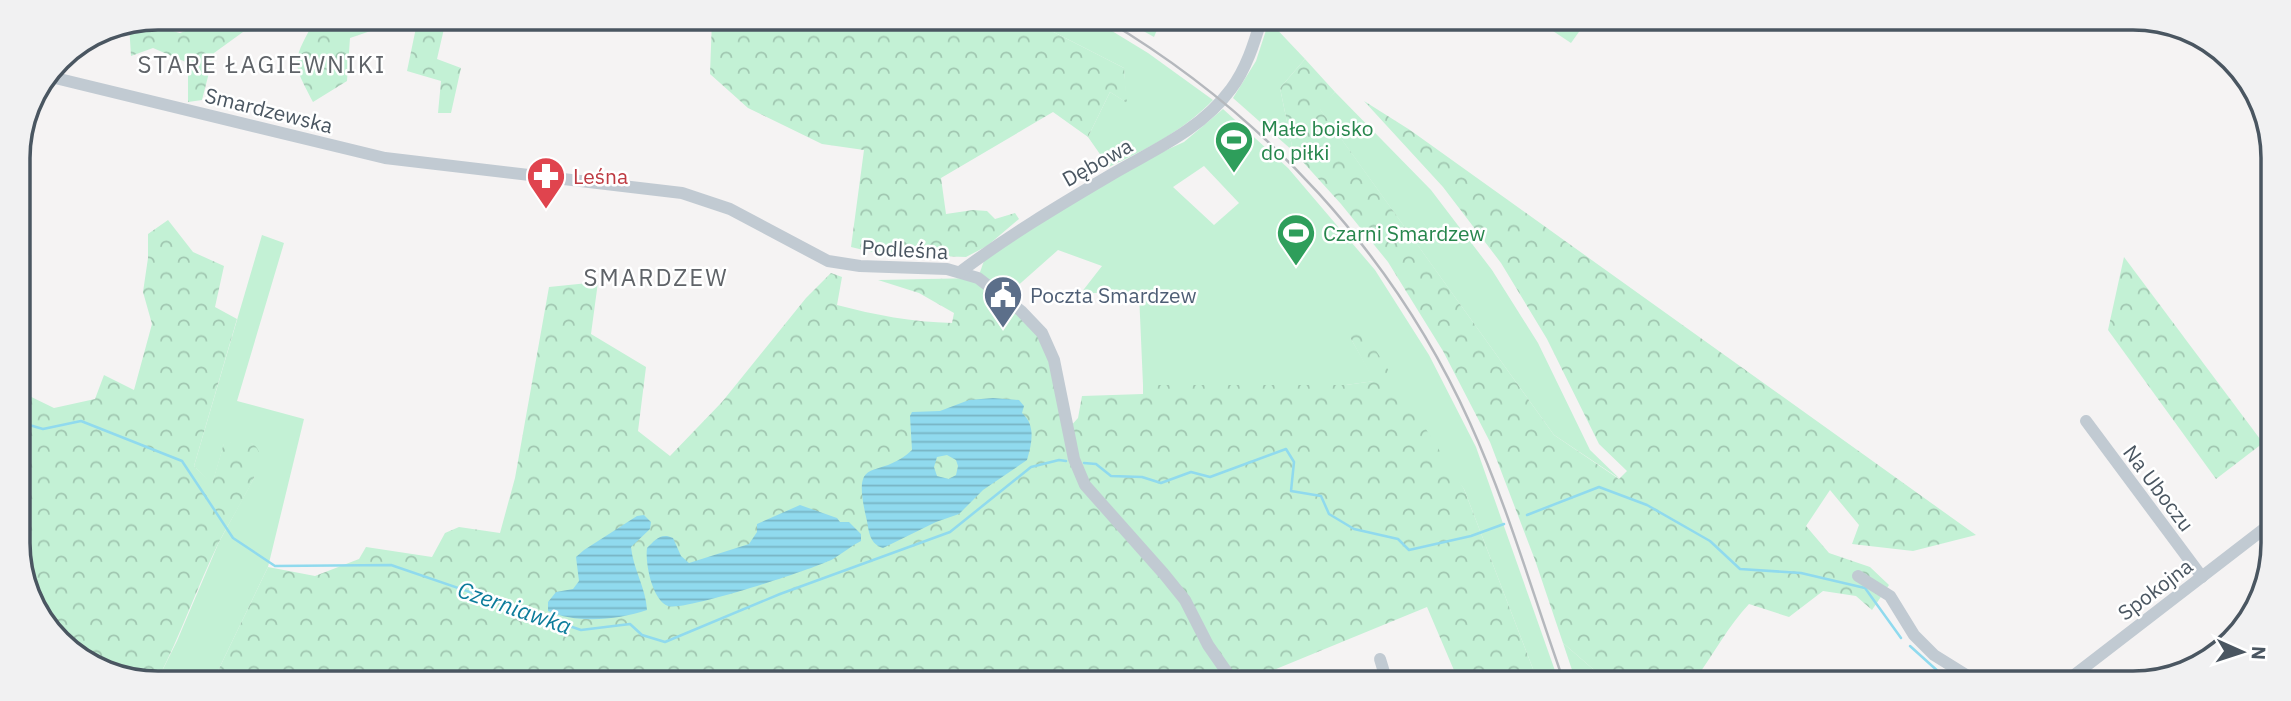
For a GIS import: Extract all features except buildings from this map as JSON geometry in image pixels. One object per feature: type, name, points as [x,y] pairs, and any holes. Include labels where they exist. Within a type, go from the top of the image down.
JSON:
[{"type":"street","name":"Dębowa","points":[[960,272],[1045,213],[1181,136],[1222,100],[1242,70],[1257,30]]},
{"type":"street","name":"Smardzewska","points":[[57,78],[385,158],[441,166]]},
{"type":"street","name":"Podleśna","points":[[441,166],[682,193],[730,209],[828,261],[860,267],[947,269],[978,278],[1021,311],[1042,332],[1054,360],[1074,459],[1085,485],[1185,600],[1208,645],[1226,671]]},
{"type":"street","points":[[978,278],[987,252]]},
{"type":"street","name":"Na Uboczu","points":[[2086,421],[2202,577]]},
{"type":"street","name":"Spokojna","points":[[2080,671],[2261,531]]},
{"type":"street","points":[[1858,576],[1890,596],[1914,635],[1934,655],[1960,671]]},
{"type":"street","points":[[1380,659],[1384,671]]},
{"type":"green space","points":[[150,30],[180,33],[188,30],[270,30],[243,32],[214,53],[202,100],[188,102],[188,63],[153,48],[131,56],[130,33]]},
{"type":"green space","points":[[309,30],[374,30],[350,38],[347,81],[313,102],[298,71],[300,48]]},
{"type":"green space","points":[[416,30],[444,30],[437,59],[461,68],[451,113],[438,113],[441,81],[407,71]]},
{"type":"green space","points":[[712,30],[1050,30],[1124,68],[1127,103],[1110,92],[1088,137],[1053,112],[941,178],[946,214],[987,211],[995,219],[1015,213],[1019,219],[987,246],[966,257],[880,254],[851,247],[864,150],[822,144],[748,108],[710,74]]},
{"type":"green space","points":[[1050,30],[1110,30],[1148,53],[1213,100],[1177,130],[1109,167],[1088,137],[1110,92],[1126,102],[1124,68]]},
{"type":"green space","points":[[1142,30],[1157,30],[1154,37]]},
{"type":"green space","points":[[1266,30],[1278,30],[1305,59],[1280,88],[1293,151],[1233,98],[1256,61]]},
{"type":"green space","points":[[1552,30],[1580,30],[1571,43]]},
{"type":"green space","points":[[1305,59],[1335,92],[1320,109],[1554,435],[1619,479],[1627,471],[1599,444],[1547,339],[1501,263],[1443,187],[1364,101],[1410,130],[1976,535],[1913,551],[1852,544],[1859,525],[1830,490],[1806,526],[1829,553],[1870,567],[1889,585],[1872,610],[1856,596],[1823,591],[1789,617],[1749,604],[1701,671],[1595,671],[1563,643],[1490,442],[1443,351],[1388,262],[1293,151],[1280,88]]},
{"type":"green space","points":[[1335,92],[1431,190],[1492,270],[1538,343],[1590,450],[1620,479],[1554,435],[1319,108]]},
{"type":"green space","points":[[1223,109],[1288,168],[1375,270],[1429,355],[1476,447],[1555,671],[1534,671],[1464,489],[1350,337],[1375,381],[1346,385],[1143,385],[1139,293],[1081,293],[1102,266],[1058,250],[1004,298],[978,278],[987,252],[1105,178],[1184,142]],"holes":[[[1204,166],[1239,203],[1214,225],[1173,187]]]},
{"type":"green space","points":[[168,220],[193,252],[224,266],[215,307],[237,319],[194,466],[212,484],[224,443],[248,442],[256,446],[259,455],[253,479],[211,559],[162,671],[125,667],[94,654],[73,639],[51,614],[43,600],[32,568],[30,551],[30,396],[54,408],[95,399],[104,375],[134,390],[152,324],[143,292],[148,234]]},
{"type":"green space","points":[[262,235],[284,243],[237,401],[304,419],[268,567],[218,671],[162,671],[219,542],[254,478],[258,464],[253,444],[235,442],[224,444],[212,485],[194,466]]},
{"type":"green space","points":[[2124,257],[2261,440],[2261,445],[2216,479],[2108,330]]},
{"type":"green space","points":[[831,273],[842,277],[837,305],[894,317],[952,323],[954,313],[919,293],[878,280],[978,278],[1042,333],[1068,429],[1078,418],[1082,396],[1143,394],[1143,385],[1346,385],[1374,381],[1350,337],[1361,327],[1464,489],[1534,671],[1454,671],[1427,607],[1271,671],[218,671],[268,567],[315,576],[359,559],[366,547],[432,557],[445,533],[459,527],[500,533],[515,478],[549,287],[598,282],[591,334],[646,367],[638,431],[670,456],[722,402],[806,298]]},
{"type":"green space","points":[[1563,643],[1595,671],[1572,671]]},
{"type":"water","points":[[969,400],[1019,400],[1024,406],[1022,413],[1031,429],[1027,460],[983,490],[959,514],[883,548],[879,546],[871,538],[869,530],[863,499],[862,485],[865,476],[870,471],[899,460],[912,450],[912,412],[940,411]],"holes":[[[947,455],[956,460],[956,475],[949,479],[937,476],[934,467],[937,457]]]},
{"type":"water","points":[[800,505],[837,518],[840,522],[849,522],[861,534],[861,541],[821,564],[697,603],[668,606],[658,597],[651,580],[647,548],[658,538],[673,538],[681,556],[689,563],[749,544],[757,532],[757,524]]},
{"type":"water","points":[[644,515],[651,522],[650,529],[631,547],[647,610],[598,619],[572,618],[548,611],[548,602],[556,592],[573,589],[579,581],[576,557],[637,516]]},
{"type":"waterway","name":"Czerniawka","points":[[30,425],[43,429],[81,421],[182,461],[233,538],[275,566],[391,565],[581,630],[630,624],[642,635],[665,642],[780,594],[950,532],[1031,467],[1059,460],[1066,461]]},
{"type":"waterway","name":"Czerniawka","points":[[1084,463],[1096,464],[1111,476],[1142,477],[1161,483],[1191,472],[1210,477],[1286,449],[1294,462],[1291,491],[1321,496],[1329,514],[1354,529],[1398,539],[1409,550],[1471,536],[1504,524]]},
{"type":"waterway","name":"Czerniawka","points":[[1527,515],[1599,487],[1647,505],[1710,541],[1740,569],[1801,573],[1865,588],[1901,638]]},
{"type":"waterway","name":"Czerniawka","points":[[1910,646],[1938,671]]},
{"type":"railway","points":[[1122,30],[1164,57],[1219,99],[1271,144],[1319,193],[1363,246],[1403,302],[1439,361],[1484,455],[1560,671]]},
{"type":"place","name":"Małe boisko do piłki","points":[[1234,174]]},
{"type":"place","name":"Leśna","points":[[546,210]]},
{"type":"place","name":"Czarni Smardzew","points":[[1296,267]]},
{"type":"place","name":"Poczta Smardzew","points":[[1003,329]]},
{"type":"district","name":"STARE ŁAGIEWNIKI","points":[[262,64]]},
{"type":"district","name":"SMARDZEW","points":[[656,277]]}]
